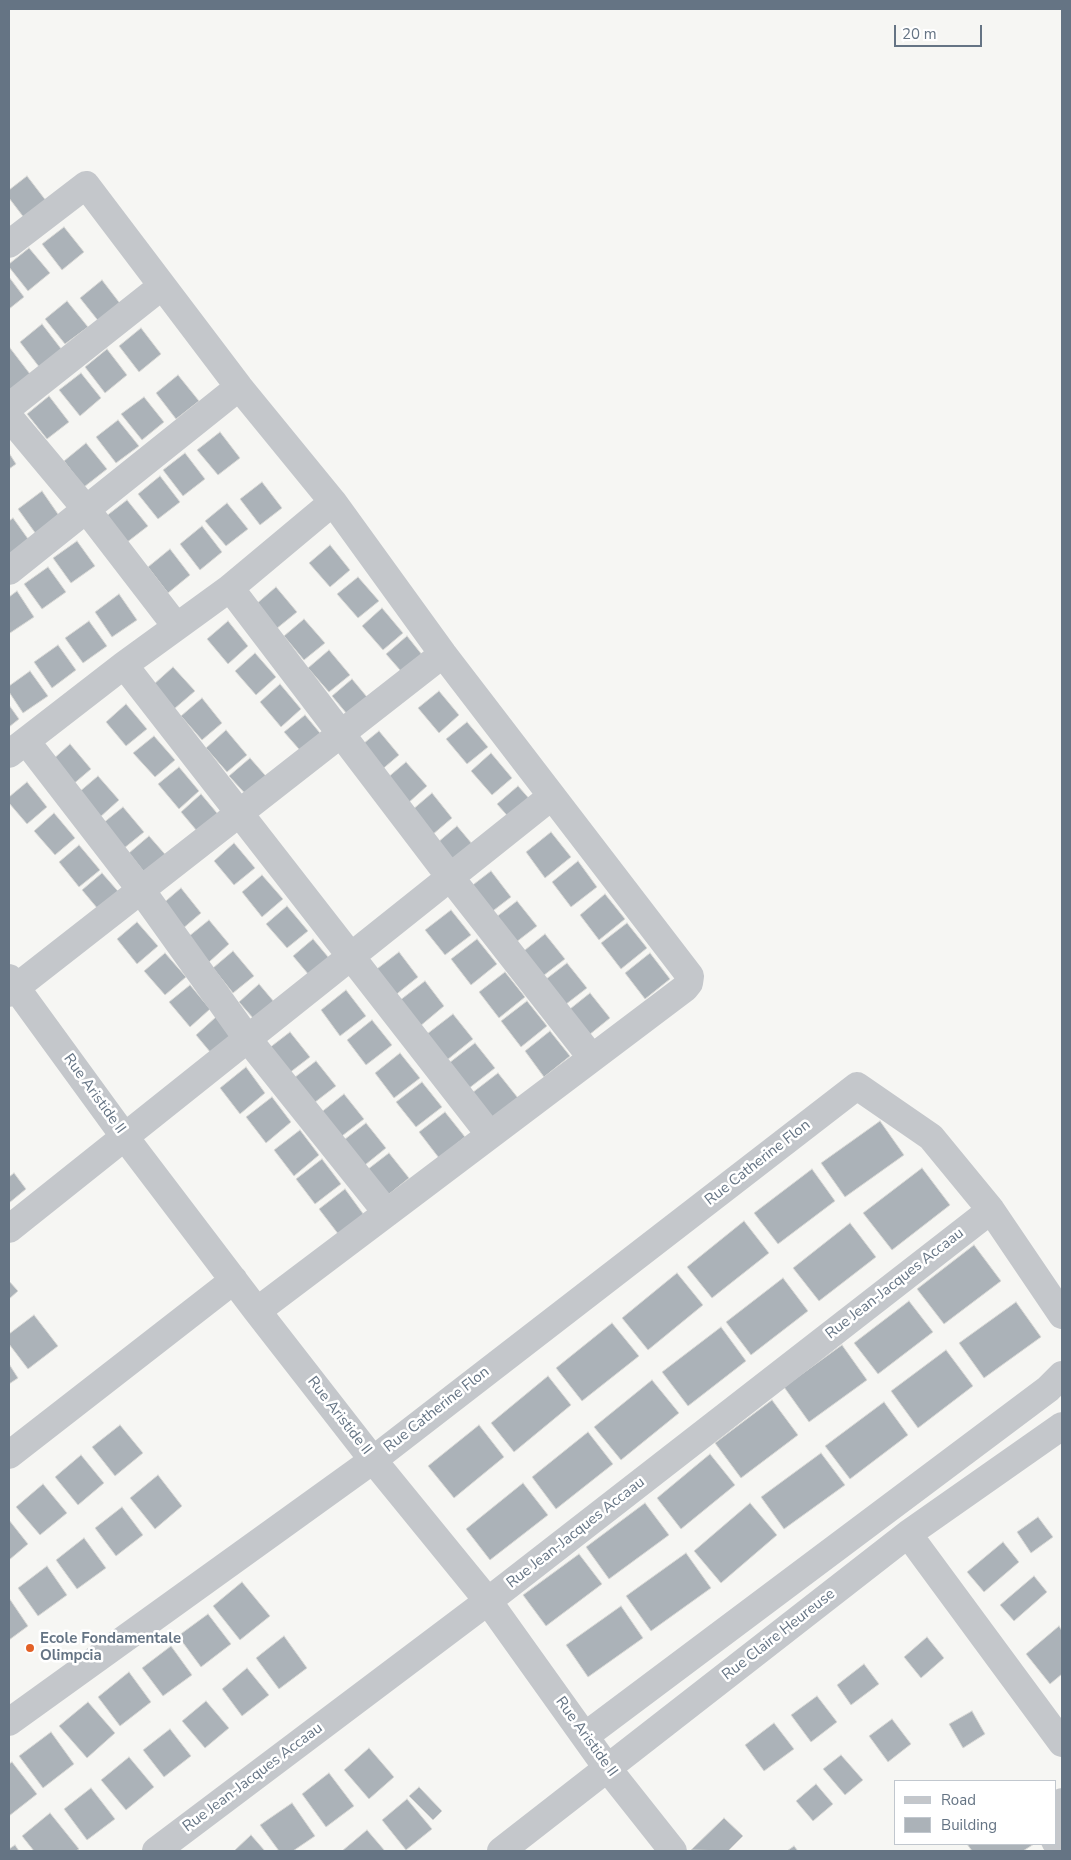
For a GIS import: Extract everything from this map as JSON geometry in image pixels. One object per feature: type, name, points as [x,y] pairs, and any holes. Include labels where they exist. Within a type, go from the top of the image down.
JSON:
[{"type":"street","points":[[9,244],[86,185],[239,387],[333,502],[444,654],[690,976],[689,983],[685,988],[257,1311]]},
{"type":"street","points":[[9,407],[162,286]]},
{"type":"street","points":[[9,571],[239,387]]},
{"type":"street","points":[[9,416],[86,509],[176,626]]},
{"type":"street","points":[[333,502],[230,588],[176,626],[17,747],[140,890],[248,1038],[387,1213]]},
{"type":"street","points":[[230,588],[450,877],[592,1058]]},
{"type":"street","points":[[11,986],[140,890],[444,654]]},
{"type":"street","points":[[124,665],[490,1135]]},
{"type":"street","points":[[9,1229],[552,796]]},
{"type":"street","name":"Rue Aristide II","points":[[11,986],[372,1460],[488,1601],[608,1769],[673,1851]]},
{"type":"street","name":"Rue Catherine Flon","points":[[9,1722],[372,1460],[857,1086],[931,1137],[991,1210]]},
{"type":"street","points":[[991,1210],[1062,1315]]},
{"type":"street","name":"Rue Jean-Jacques Accaau","points":[[156,1851],[488,1601],[991,1210]]},
{"type":"street","points":[[9,1455],[234,1280]]},
{"type":"street","points":[[585,1736],[1048,1389],[1062,1375]]},
{"type":"street","name":"Rue Claire Heureuse","points":[[501,1851],[908,1534],[1062,1426]]},
{"type":"street","points":[[908,1534],[1062,1743]]},
{"type":"street","points":[[1056,1832],[1062,1802]]},
{"type":"building","points":[[27,176],[47,202],[25,219],[9,198],[9,190]]},
{"type":"building","points":[[64,227],[84,252],[62,270],[42,244]]},
{"type":"building","points":[[29,248],[50,273],[28,291],[9,267],[9,264]]},
{"type":"building","points":[[9,277],[24,297],[9,309]]},
{"type":"building","points":[[102,280],[122,306],[100,323],[80,298]]},
{"type":"building","points":[[67,301],[88,327],[65,344],[45,319]]},
{"type":"building","points":[[42,324],[62,350],[40,368],[20,342]]},
{"type":"building","points":[[141,328],[161,354],[139,372],[119,346]]},
{"type":"building","points":[[9,349],[30,374],[9,391]]},
{"type":"building","points":[[107,349],[127,375],[105,393],[85,367]]},
{"type":"building","points":[[81,373],[101,398],[80,416],[59,390]]},
{"type":"building","points":[[178,375],[199,401],[176,419],[156,393]]},
{"type":"building","points":[[49,396],[69,422],[47,439],[27,414]]},
{"type":"building","points":[[144,397],[164,422],[142,440],[121,414]]},
{"type":"building","points":[[118,420],[139,446],[116,463],[96,437]]},
{"type":"building","points":[[220,432],[240,458],[218,475],[197,450]]},
{"type":"building","points":[[86,443],[107,469],[84,487],[64,461]]},
{"type":"building","points":[[9,453],[16,464],[9,469]]},
{"type":"building","points":[[185,453],[205,479],[183,496],[163,470]]},
{"type":"building","points":[[160,476],[180,502],[158,519],[138,494]]},
{"type":"building","points":[[262,482],[282,508],[260,525],[240,499]]},
{"type":"building","points":[[42,491],[60,517],[36,534],[18,509]]},
{"type":"building","points":[[127,500],[148,526],[126,543],[105,517]]},
{"type":"building","points":[[227,503],[248,529],[226,546],[205,521]]},
{"type":"building","points":[[13,518],[31,543],[9,559],[9,521]]},
{"type":"building","points":[[202,526],[222,552],[200,570],[180,544]]},
{"type":"building","points":[[77,541],[95,566],[71,583],[53,558]]},
{"type":"building","points":[[330,545],[350,570],[330,587],[309,563]]},
{"type":"building","points":[[170,549],[190,575],[168,593],[148,567]]},
{"type":"building","points":[[48,567],[66,592],[42,609],[24,584]]},
{"type":"building","points":[[358,577],[379,601],[358,618],[337,594]]},
{"type":"building","points":[[276,587],[297,612],[276,629],[255,605]]},
{"type":"building","points":[[17,591],[34,617],[10,633],[9,597]]},
{"type":"building","points":[[119,594],[137,620],[112,637],[95,612]]},
{"type":"building","points":[[382,608],[403,633],[383,650],[362,626]]},
{"type":"building","points":[[304,619],[325,643],[304,660],[284,636]]},
{"type":"building","points":[[89,621],[107,646],[83,663],[65,638]]},
{"type":"building","points":[[228,621],[248,646],[228,664],[207,639]]},
{"type":"building","points":[[407,636],[427,661],[407,678],[386,654]]},
{"type":"building","points":[[58,645],[76,670],[52,688],[34,662]]},
{"type":"building","points":[[329,650],[350,675],[329,692],[308,668]]},
{"type":"building","points":[[255,653],[276,677],[256,695],[235,671]]},
{"type":"building","points":[[173,667],[195,691],[174,709],[153,685]]},
{"type":"building","points":[[30,671],[48,696],[23,713],[9,692],[9,686]]},
{"type":"building","points":[[352,679],[372,703],[352,720],[332,696]]},
{"type":"building","points":[[280,684],[301,709],[281,727],[260,702]]},
{"type":"building","points":[[439,691],[459,715],[439,733],[418,708]]},
{"type":"building","points":[[202,698],[222,723],[202,740],[181,716]]},
{"type":"building","points":[[126,704],[147,729],[126,746],[106,722]]},
{"type":"building","points":[[9,705],[19,719],[9,727]]},
{"type":"building","points":[[305,715],[325,739],[305,756],[284,732]]},
{"type":"building","points":[[467,722],[488,747],[467,764],[446,739]]},
{"type":"building","points":[[226,730],[247,755],[227,772],[206,748]]},
{"type":"building","points":[[379,731],[399,755],[379,772],[358,748]]},
{"type":"building","points":[[154,736],[175,760],[155,777],[133,753]]},
{"type":"building","points":[[70,744],[91,769],[71,786],[50,762]]},
{"type":"building","points":[[491,753],[512,778],[492,795],[471,771]]},
{"type":"building","points":[[250,758],[271,782],[251,800],[229,776]]},
{"type":"building","points":[[406,762],[427,786],[407,804],[386,779]]},
{"type":"building","points":[[179,767],[199,791],[179,809],[158,784]]},
{"type":"building","points":[[98,776],[119,800],[99,818],[78,793]]},
{"type":"building","points":[[27,782],[47,807],[27,824],[9,803],[9,797]]},
{"type":"building","points":[[518,786],[533,803],[512,821],[497,804]]},
{"type":"building","points":[[432,793],[452,818],[432,835],[411,811]]},
{"type":"building","points":[[201,794],[222,819],[202,837],[181,812]]},
{"type":"building","points":[[123,807],[144,832],[123,849],[102,824]]},
{"type":"building","points":[[54,813],[75,838],[55,855],[34,831]]},
{"type":"building","points":[[457,826],[478,851],[458,868],[437,843]]},
{"type":"building","points":[[551,832],[571,857],[545,878],[526,852]]},
{"type":"building","points":[[149,836],[170,860],[149,878],[129,853]]},
{"type":"building","points":[[234,843],[255,868],[234,885],[214,861]]},
{"type":"building","points":[[79,845],[100,870],[79,887],[59,862]]},
{"type":"building","points":[[578,861],[597,887],[571,907],[552,882]]},
{"type":"building","points":[[491,871],[511,897],[485,917],[465,891]]},
{"type":"building","points":[[102,873],[123,897],[103,915],[82,890]]},
{"type":"building","points":[[262,875],[283,899],[262,917],[242,892]]},
{"type":"building","points":[[181,888],[201,913],[181,930],[160,906]]},
{"type":"building","points":[[605,894],[625,919],[599,940],[580,915]]},
{"type":"building","points":[[517,901],[537,926],[511,946],[491,921]]},
{"type":"building","points":[[287,906],[308,931],[287,948],[266,924]]},
{"type":"building","points":[[451,910],[471,935],[445,955],[425,930]]},
{"type":"building","points":[[209,920],[229,944],[209,962],[188,937]]},
{"type":"building","points":[[137,922],[158,946],[137,964],[117,939]]},
{"type":"building","points":[[627,923],[647,948],[621,969],[601,943]]},
{"type":"building","points":[[545,934],[565,959],[539,979],[520,954]]},
{"type":"building","points":[[313,939],[334,964],[314,981],[293,956]]},
{"type":"building","points":[[477,939],[497,964],[471,985],[451,959]]},
{"type":"building","points":[[233,951],[254,976],[233,993],[213,968]]},
{"type":"building","points":[[399,952],[418,977],[393,997],[373,972]]},
{"type":"building","points":[[165,953],[186,977],[165,995],[144,971]]},
{"type":"building","points":[[650,953],[670,979],[645,999],[625,973]]},
{"type":"building","points":[[567,963],[587,988],[561,1008],[541,983]]},
{"type":"building","points":[[505,972],[525,997],[499,1018],[479,992]]},
{"type":"building","points":[[425,981],[444,1006],[419,1027],[399,1001]]},
{"type":"building","points":[[259,984],[280,1009],[260,1026],[239,1002]]},
{"type":"building","points":[[190,985],[210,1009],[190,1027],[169,1002]]},
{"type":"building","points":[[346,990],[366,1016],[340,1036],[321,1010]]},
{"type":"building","points":[[590,993],[610,1018],[584,1039],[565,1013]]},
{"type":"building","points":[[527,1001],[547,1026],[521,1047],[501,1021]]},
{"type":"building","points":[[453,1014],[473,1039],[447,1060],[427,1034]]},
{"type":"building","points":[[216,1017],[236,1042],[216,1059],[196,1035]]},
{"type":"building","points":[[372,1020],[392,1045],[366,1065],[347,1040]]},
{"type":"building","points":[[550,1031],[570,1056],[544,1077],[525,1051]]},
{"type":"building","points":[[290,1032],[310,1057],[284,1077],[264,1052]]},
{"type":"building","points":[[475,1043],[495,1068],[468,1089],[449,1063]]},
{"type":"building","points":[[400,1053],[420,1078],[394,1098],[375,1073]]},
{"type":"building","points":[[316,1061],[336,1086],[310,1106],[290,1081]]},
{"type":"building","points":[[246,1067],[265,1093],[240,1114],[220,1088]]},
{"type":"building","points":[[498,1073],[518,1098],[492,1119],[472,1093]]},
{"type":"building","points":[[422,1082],[442,1107],[416,1127],[396,1102]]},
{"type":"building","points":[[344,1094],[364,1119],[338,1139],[319,1114]]},
{"type":"building","points":[[272,1097],[291,1122],[266,1143],[246,1117]]},
{"type":"building","points":[[445,1112],[465,1137],[439,1158],[419,1132]]},
{"type":"building","points":[[880,1121],[904,1155],[845,1197],[821,1163]]},
{"type":"building","points":[[366,1123],[386,1148],[360,1169],[340,1143]]},
{"type":"building","points":[[300,1130],[319,1155],[294,1176],[274,1150]]},
{"type":"building","points":[[389,1153],[409,1178],[383,1199],[363,1173]]},
{"type":"building","points":[[322,1159],[341,1184],[315,1204],[296,1179]]},
{"type":"building","points":[[922,1168],[950,1205],[892,1250],[863,1213]]},
{"type":"building","points":[[812,1169],[835,1201],[778,1244],[754,1213]]},
{"type":"building","points":[[14,1173],[26,1189],[9,1203],[9,1177]]},
{"type":"building","points":[[345,1189],[364,1215],[339,1235],[319,1209]]},
{"type":"building","points":[[744,1221],[769,1253],[712,1298],[687,1267]]},
{"type":"building","points":[[850,1223],[876,1257],[819,1301],[793,1268]]},
{"type":"building","points":[[974,1245],[1001,1281],[944,1324],[917,1289]]},
{"type":"building","points":[[677,1273],[703,1305],[648,1350],[622,1318]]},
{"type":"building","points":[[783,1278],[808,1311],[751,1355],[726,1322]]},
{"type":"building","points":[[9,1281],[18,1291],[9,1299]]},
{"type":"building","points":[[909,1301],[933,1332],[878,1374],[854,1343]]},
{"type":"building","points":[[1016,1302],[1041,1337],[984,1378],[959,1343]]},
{"type":"building","points":[[34,1315],[58,1346],[28,1369],[9,1344],[9,1334]]},
{"type":"building","points":[[612,1323],[639,1356],[582,1401],[556,1368]]},
{"type":"building","points":[[721,1327],[746,1361],[688,1406],[662,1372]]},
{"type":"building","points":[[842,1345],[867,1380],[809,1422],[784,1387]]},
{"type":"building","points":[[946,1350],[973,1386],[918,1428],[891,1391]]},
{"type":"building","points":[[9,1364],[18,1378],[9,1384]]},
{"type":"building","points":[[548,1376],[571,1405],[514,1452],[491,1423]]},
{"type":"building","points":[[652,1380],[679,1413],[621,1460],[594,1427]]},
{"type":"building","points":[[772,1400],[798,1435],[741,1478],[715,1443]]},
{"type":"building","points":[[884,1402],[908,1435],[850,1479],[825,1446]]},
{"type":"building","points":[[120,1425],[143,1453],[115,1476],[92,1447]]},
{"type":"building","points":[[479,1425],[504,1457],[454,1498],[428,1466]]},
{"type":"building","points":[[588,1432],[613,1464],[556,1509],[532,1477]]},
{"type":"building","points":[[821,1453],[845,1485],[784,1529],[761,1497]]},
{"type":"building","points":[[710,1454],[735,1485],[681,1529],[657,1498]]},
{"type":"building","points":[[81,1455],[104,1483],[78,1505],[55,1477]]},
{"type":"building","points":[[158,1475],[182,1506],[155,1529],[130,1498]]},
{"type":"building","points":[[523,1483],[548,1515],[490,1560],[466,1529]]},
{"type":"building","points":[[43,1484],[67,1513],[40,1535],[16,1507]]},
{"type":"building","points":[[645,1503],[669,1535],[609,1579],[586,1547]]},
{"type":"building","points":[[750,1503],[777,1535],[721,1583],[694,1551]]},
{"type":"building","points":[[122,1507],[143,1535],[116,1556],[95,1528]]},
{"type":"building","points":[[1038,1517],[1053,1537],[1031,1553],[1017,1532]]},
{"type":"building","points":[[9,1520],[28,1544],[9,1560]]},
{"type":"building","points":[[84,1538],[106,1568],[77,1589],[56,1560]]},
{"type":"building","points":[[1003,1542],[1019,1562],[984,1592],[967,1572]]},
{"type":"building","points":[[686,1553],[711,1588],[651,1631],[626,1596]]},
{"type":"building","points":[[579,1554],[602,1584],[546,1626],[523,1595]]},
{"type":"building","points":[[47,1566],[67,1595],[38,1616],[18,1588]]},
{"type":"building","points":[[1034,1576],[1047,1592],[1014,1621],[1000,1605]]},
{"type":"building","points":[[242,1582],[270,1616],[240,1640],[213,1606]]},
{"type":"building","points":[[9,1598],[28,1626],[9,1640]]},
{"type":"building","points":[[621,1606],[643,1638],[588,1677],[566,1645]]},
{"type":"building","points":[[208,1614],[231,1644],[201,1667],[178,1636]]},
{"type":"building","points":[[1059,1626],[1062,1631],[1062,1674],[1050,1684],[1026,1654]]},
{"type":"building","points":[[284,1636],[307,1668],[279,1689],[256,1658]]},
{"type":"building","points":[[927,1637],[944,1658],[921,1678],[904,1657]]},
{"type":"building","points":[[171,1646],[192,1675],[163,1696],[142,1668]]},
{"type":"building","points":[[864,1664],[879,1684],[851,1705],[837,1685]]},
{"type":"building","points":[[247,1668],[269,1695],[242,1716],[222,1689]]},
{"type":"building","points":[[129,1672],[151,1702],[120,1726],[98,1697]]},
{"type":"building","points":[[817,1696],[837,1722],[811,1742],[791,1715]]},
{"type":"building","points":[[206,1701],[229,1728],[205,1748],[182,1721]]},
{"type":"building","points":[[88,1702],[115,1733],[87,1758],[59,1726]]},
{"type":"building","points":[[972,1711],[985,1734],[963,1748],[949,1724]]},
{"type":"building","points":[[892,1719],[911,1744],[888,1762],[869,1736]]},
{"type":"building","points":[[774,1723],[794,1749],[764,1771],[745,1745]]},
{"type":"building","points":[[170,1729],[191,1756],[164,1777],[143,1750]]},
{"type":"building","points":[[51,1732],[74,1764],[43,1788],[19,1756]]},
{"type":"building","points":[[369,1748],[394,1777],[369,1799],[344,1770]]},
{"type":"building","points":[[841,1755],[863,1780],[845,1795],[823,1769]]},
{"type":"building","points":[[129,1757],[154,1787],[126,1810],[101,1780]]},
{"type":"building","points":[[12,1762],[37,1794],[9,1816],[9,1764]]},
{"type":"building","points":[[329,1773],[354,1806],[326,1827],[302,1794]]},
{"type":"building","points":[[816,1784],[833,1804],[813,1821],[796,1801]]},
{"type":"building","points":[[419,1787],[442,1811],[433,1820],[409,1796]]},
{"type":"building","points":[[91,1788],[115,1819],[87,1840],[64,1809]]},
{"type":"building","points":[[407,1799],[432,1829],[406,1850],[382,1820]]},
{"type":"building","points":[[292,1803],[315,1836],[293,1851],[279,1851],[260,1825]]},
{"type":"building","points":[[50,1813],[79,1849],[76,1851],[34,1851],[22,1836]]},
{"type":"building","points":[[724,1818],[743,1836],[728,1851],[691,1850]]},
{"type":"building","points":[[367,1830],[385,1851],[342,1851]]},
{"type":"building","points":[[251,1835],[265,1851],[234,1851]]},
{"type":"building","points":[[15,1845],[19,1851],[9,1851],[9,1849]]},
{"type":"building","points":[[968,1845],[1032,1845],[1023,1851],[972,1851]]},
{"type":"building","points":[[794,1846],[798,1851],[787,1851]]},
{"type":"place","name":"Ecole Fondamentale Olimpcia","points":[[30,1648]]}]
